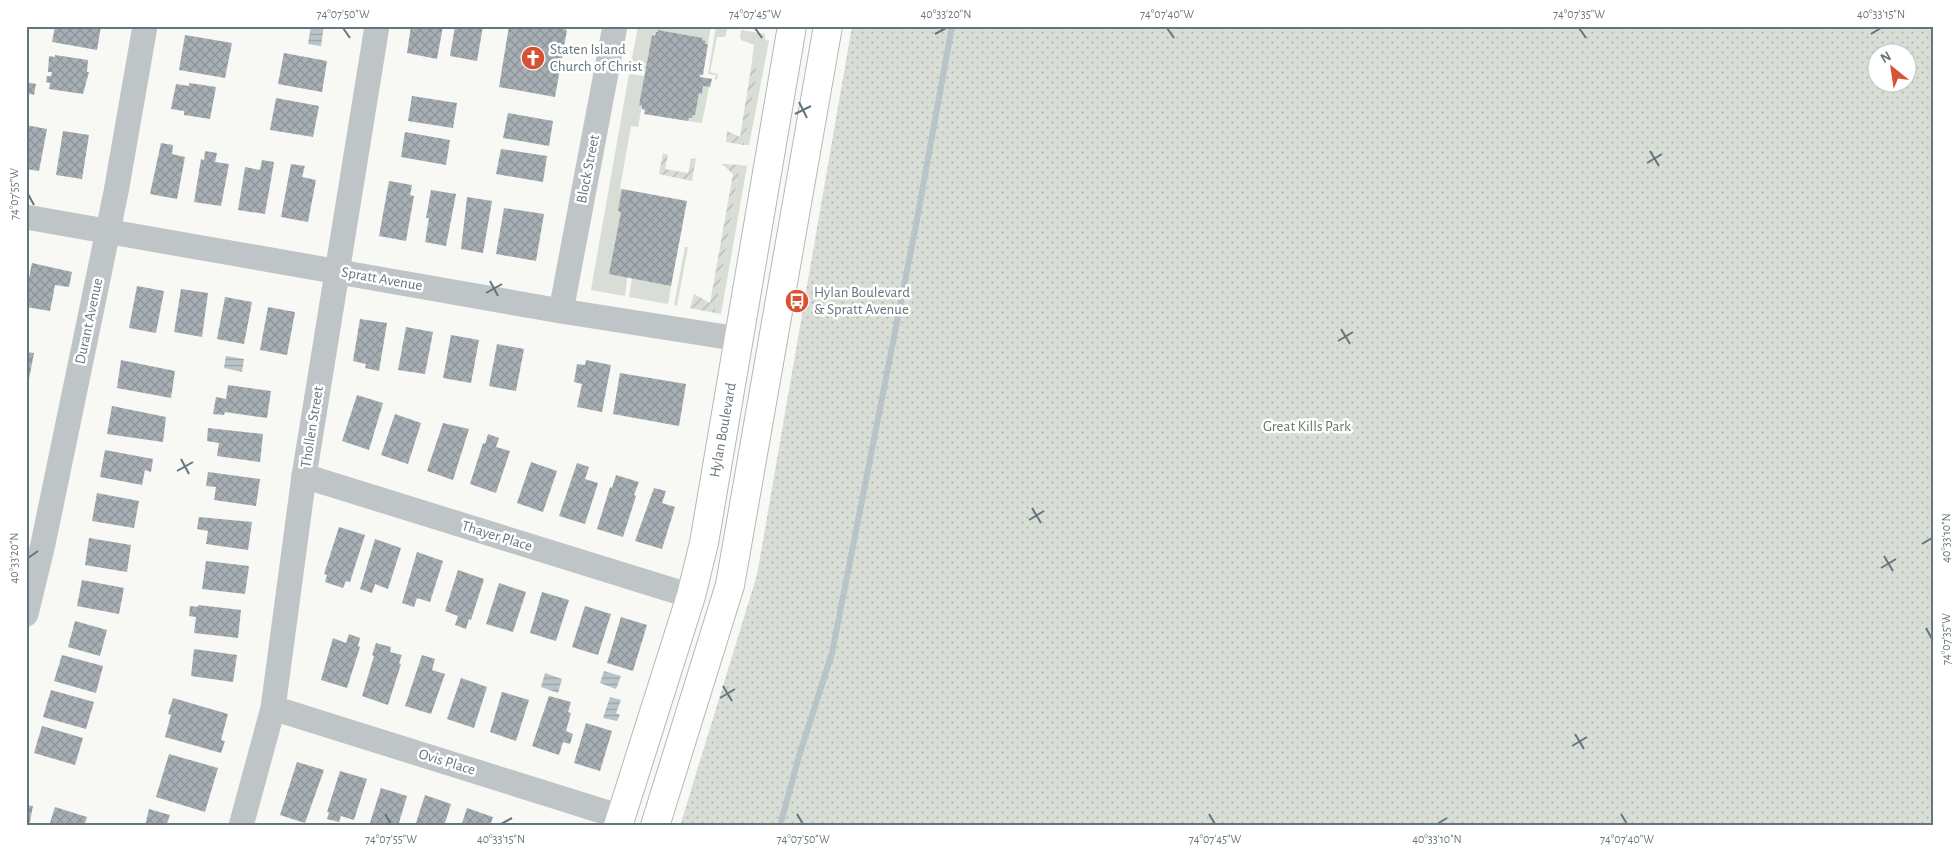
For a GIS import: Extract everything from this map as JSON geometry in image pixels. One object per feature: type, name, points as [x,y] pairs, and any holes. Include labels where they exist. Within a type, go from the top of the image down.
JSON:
[{"type":"main road","name":"Hylan Boulevard","points":[[620,821],[692,596],[704,543],[792,26]]},
{"type":"main road","points":[[655,826],[730,585],[828,26]]},
{"type":"street","name":"Durant Avenue","points":[[26,614],[43,544],[106,231],[116,192],[145,26]]},
{"type":"street","name":"Thollen Street","points":[[241,826],[272,708],[304,476],[336,271],[378,26]]},
{"type":"street","name":"Block Street","points":[[561,311],[614,26]]},
{"type":"street","name":"Spratt Avenue","points":[[26,217],[561,311],[738,339]]},
{"type":"street","name":"Thayer Place","points":[[304,476],[692,596]]},
{"type":"street","name":"Ovis Place","points":[[272,708],[620,821]]},
{"type":"green space","points":[[638,26],[711,26],[708,44],[705,44],[706,41],[702,40],[703,38],[658,30],[655,36],[652,35],[645,72],[630,69]]},
{"type":"green space","points":[[716,26],[728,27],[725,37],[717,37],[710,72],[718,74],[717,80],[715,79],[716,75],[708,74]]},
{"type":"green space","name":"Great Kills Park","points":[[852,26],[1934,26],[1934,826],[680,826],[757,575]]},
{"type":"green space","points":[[741,30],[765,34],[765,40],[769,41],[749,145],[744,145],[756,70],[751,68],[754,45],[741,40]]},
{"type":"green space","points":[[751,68],[757,69],[744,145],[726,142],[727,131],[740,137]]},
{"type":"green space","points":[[629,74],[645,76],[639,105],[642,106],[638,127],[631,126],[620,188],[622,189],[627,270],[625,296],[591,290]]},
{"type":"green space","points":[[703,86],[709,87],[702,123],[688,121],[689,118],[692,118],[699,93],[702,93]]},
{"type":"green space","points":[[663,153],[668,155],[665,169],[688,173],[691,159],[696,158],[692,181],[659,174]]},
{"type":"green space","points":[[722,164],[740,165],[715,313],[690,308],[694,294],[710,303],[733,174]]},
{"type":"green space","points":[[740,165],[747,166],[721,314],[715,313]]},
{"type":"green space","points":[[685,247],[688,247],[677,306],[674,305]]},
{"type":"green space","points":[[632,278],[671,286],[668,304],[629,297]]},
{"type":"shaded area","points":[[311,26],[324,26],[321,46],[308,44]]},
{"type":"shaded area","points":[[226,356],[244,359],[242,372],[224,368]]},
{"type":"shaded area","points":[[604,671],[621,676],[616,689],[600,683]]},
{"type":"shaded area","points":[[545,673],[562,679],[558,693],[541,687]]},
{"type":"shaded area","points":[[610,697],[621,700],[616,713],[620,715],[617,721],[603,718]]},
{"type":"building","points":[[55,26],[101,26],[97,50],[52,42]]},
{"type":"building","points":[[411,26],[443,26],[437,59],[407,53]]},
{"type":"building","points":[[455,26],[483,26],[477,61],[450,56]]},
{"type":"building","name":"Staten Island Church of Christ","points":[[509,26],[554,26],[567,30],[555,97],[499,87]]},
{"type":"building","points":[[658,30],[703,38],[702,40],[706,41],[705,44],[708,44],[703,75],[700,75],[700,77],[712,79],[710,87],[703,86],[702,94],[699,93],[695,115],[689,118],[688,121],[644,114],[645,110],[639,105],[652,35],[655,36]]},
{"type":"building","points":[[185,35],[232,43],[225,78],[179,70]]},
{"type":"building","points":[[284,53],[327,61],[322,92],[278,84]]},
{"type":"building","points":[[55,55],[88,60],[87,72],[89,72],[83,94],[49,89],[50,83],[46,82],[47,76],[51,76],[52,72],[48,72],[49,56],[55,57]]},
{"type":"building","points":[[26,82],[36,84],[34,95],[26,93]]},
{"type":"building","points":[[189,83],[216,87],[210,119],[184,115],[184,111],[171,109],[176,84],[189,86]]},
{"type":"building","points":[[412,96],[457,103],[453,128],[408,121]]},
{"type":"building","points":[[276,98],[319,106],[313,137],[270,130]]},
{"type":"building","points":[[508,113],[553,121],[549,146],[503,138]]},
{"type":"building","points":[[26,125],[47,129],[39,171],[26,169]]},
{"type":"building","points":[[63,131],[89,135],[82,179],[56,175]]},
{"type":"building","points":[[405,132],[450,140],[446,165],[401,157]]},
{"type":"building","points":[[161,143],[173,145],[172,154],[185,157],[177,199],[150,194]]},
{"type":"building","points":[[501,149],[547,156],[543,182],[496,174]]},
{"type":"building","points":[[205,151],[217,153],[215,162],[229,164],[221,206],[194,202],[201,159],[204,160]]},
{"type":"building","points":[[262,160],[274,162],[265,214],[238,210],[245,167],[260,170]]},
{"type":"building","points":[[291,164],[305,166],[302,177],[316,180],[308,222],[281,217]]},
{"type":"building","points":[[389,181],[412,185],[410,195],[414,196],[406,241],[379,236]]},
{"type":"building","points":[[622,189],[687,201],[671,286],[609,274],[621,212],[618,211]]},
{"type":"building","points":[[431,190],[456,194],[446,246],[425,242],[429,218],[426,218]]},
{"type":"building","points":[[467,197],[492,201],[483,253],[461,249]]},
{"type":"building","points":[[504,208],[544,214],[536,261],[496,254]]},
{"type":"building","points":[[32,263],[72,272],[69,287],[55,285],[50,311],[26,307],[26,292]]},
{"type":"building","points":[[137,286],[164,291],[156,333],[129,328]]},
{"type":"building","points":[[181,289],[208,293],[202,337],[174,332]]},
{"type":"building","points":[[225,297],[252,302],[244,344],[217,339]]},
{"type":"building","points":[[268,307],[295,312],[287,355],[260,350]]},
{"type":"building","points":[[360,319],[387,323],[379,371],[365,368],[366,364],[353,361]]},
{"type":"building","points":[[406,327],[433,332],[425,374],[398,370]]},
{"type":"building","points":[[451,335],[479,340],[471,383],[443,378]]},
{"type":"building","points":[[497,344],[524,349],[516,391],[489,386]]},
{"type":"building","points":[[26,352],[34,353],[29,379],[26,379]]},
{"type":"building","points":[[121,360],[175,371],[171,398],[117,388]]},
{"type":"building","points":[[586,360],[611,365],[602,412],[577,407],[582,384],[574,382],[577,364],[585,365]]},
{"type":"building","points":[[620,373],[686,384],[679,426],[613,414]]},
{"type":"building","points":[[228,385],[271,391],[267,418],[225,412],[224,415],[213,414],[216,397],[226,399]]},
{"type":"building","points":[[357,395],[383,403],[369,450],[342,441]]},
{"type":"building","points":[[112,406],[166,417],[163,442],[107,434]]},
{"type":"building","points":[[395,414],[421,423],[408,464],[381,455]]},
{"type":"building","points":[[443,423],[469,429],[453,480],[427,471]]},
{"type":"building","points":[[208,428],[263,434],[260,462],[217,456],[219,443],[207,441]]},
{"type":"building","points":[[488,434],[499,438],[496,447],[510,451],[496,493],[470,484],[483,443],[485,444]]},
{"type":"building","points":[[105,450],[153,459],[151,472],[145,470],[142,485],[100,477]]},
{"type":"building","points":[[531,462],[557,471],[543,512],[517,503]]},
{"type":"building","points":[[577,463],[589,467],[585,479],[598,483],[585,524],[559,516]]},
{"type":"building","points":[[208,472],[260,479],[256,506],[214,500],[216,487],[206,486]]},
{"type":"building","points":[[616,475],[639,482],[623,537],[597,529],[610,487],[612,488]]},
{"type":"building","points":[[654,488],[666,491],[662,503],[675,507],[662,549],[635,541]]},
{"type":"building","points":[[97,493],[139,501],[134,528],[92,521]]},
{"type":"building","points":[[199,517],[252,522],[248,550],[206,544],[208,531],[197,529]]},
{"type":"building","points":[[339,527],[365,535],[350,582],[346,581],[343,588],[325,582],[327,575],[324,574]]},
{"type":"building","points":[[89,538],[131,545],[127,572],[85,565]]},
{"type":"building","points":[[375,539],[401,548],[388,589],[375,584],[372,593],[360,589]]},
{"type":"building","points":[[417,552],[443,561],[430,602],[417,598],[414,607],[402,603]]},
{"type":"building","points":[[206,561],[249,566],[245,594],[202,589]]},
{"type":"building","points":[[458,570],[484,579],[471,620],[469,619],[466,629],[455,625],[458,616],[445,611]]},
{"type":"building","points":[[82,580],[124,588],[119,614],[77,606]]},
{"type":"building","points":[[499,583],[526,592],[513,632],[486,624]]},
{"type":"building","points":[[542,592],[569,600],[556,641],[530,633]]},
{"type":"building","points":[[198,605],[241,610],[238,638],[194,633],[196,617],[189,616],[190,606],[198,607]]},
{"type":"building","points":[[585,606],[611,614],[598,655],[572,647]]},
{"type":"building","points":[[621,617],[647,625],[633,671],[607,663]]},
{"type":"building","points":[[75,621],[107,630],[100,656],[68,647]]},
{"type":"building","points":[[349,634],[360,638],[358,646],[360,647],[347,688],[321,680],[333,638],[346,643]]},
{"type":"building","points":[[376,643],[391,647],[390,652],[402,655],[388,705],[362,696]]},
{"type":"building","points":[[194,649],[237,655],[233,682],[191,676]]},
{"type":"building","points":[[62,655],[103,666],[96,693],[54,681]]},
{"type":"building","points":[[422,655],[435,659],[432,670],[445,674],[431,714],[405,706]]},
{"type":"building","points":[[461,678],[487,687],[474,728],[447,719]]},
{"type":"building","points":[[51,690],[94,702],[86,729],[43,717]]},
{"type":"building","points":[[502,692],[529,700],[516,741],[490,732]]},
{"type":"building","points":[[549,696],[571,702],[568,712],[571,713],[566,731],[573,734],[570,744],[563,742],[559,755],[532,746]]},
{"type":"building","points":[[173,698],[228,714],[221,740],[225,741],[221,753],[165,737],[171,715],[168,714]]},
{"type":"building","points":[[586,723],[612,731],[600,771],[574,763]]},
{"type":"building","points":[[42,726],[83,738],[75,765],[34,753]]},
{"type":"building","points":[[169,754],[218,768],[205,812],[156,797]]},
{"type":"building","points":[[297,762],[324,770],[305,823],[280,815]]},
{"type":"building","points":[[340,771],[367,779],[354,820],[341,816],[339,822],[327,819],[329,812],[327,812]]},
{"type":"building","points":[[381,788],[407,796],[398,826],[369,826]]},
{"type":"building","points":[[425,795],[451,804],[444,826],[415,826]]},
{"type":"building","points":[[26,805],[33,806],[29,826],[26,826]]},
{"type":"building","points":[[55,807],[87,817],[84,826],[49,826]]},
{"type":"building","points":[[467,808],[493,817],[490,826],[461,826]]},
{"type":"building","points":[[149,809],[170,815],[166,826],[145,826]]},
{"type":"waterway","points":[[780,826],[799,756],[832,653],[916,225],[952,26]]},
{"type":"place","name":"Staten Island Church of Christ","points":[[533,58]]},
{"type":"place","name":"Hylan Boulevard & Spratt Avenue","points":[[797,301]]}]
